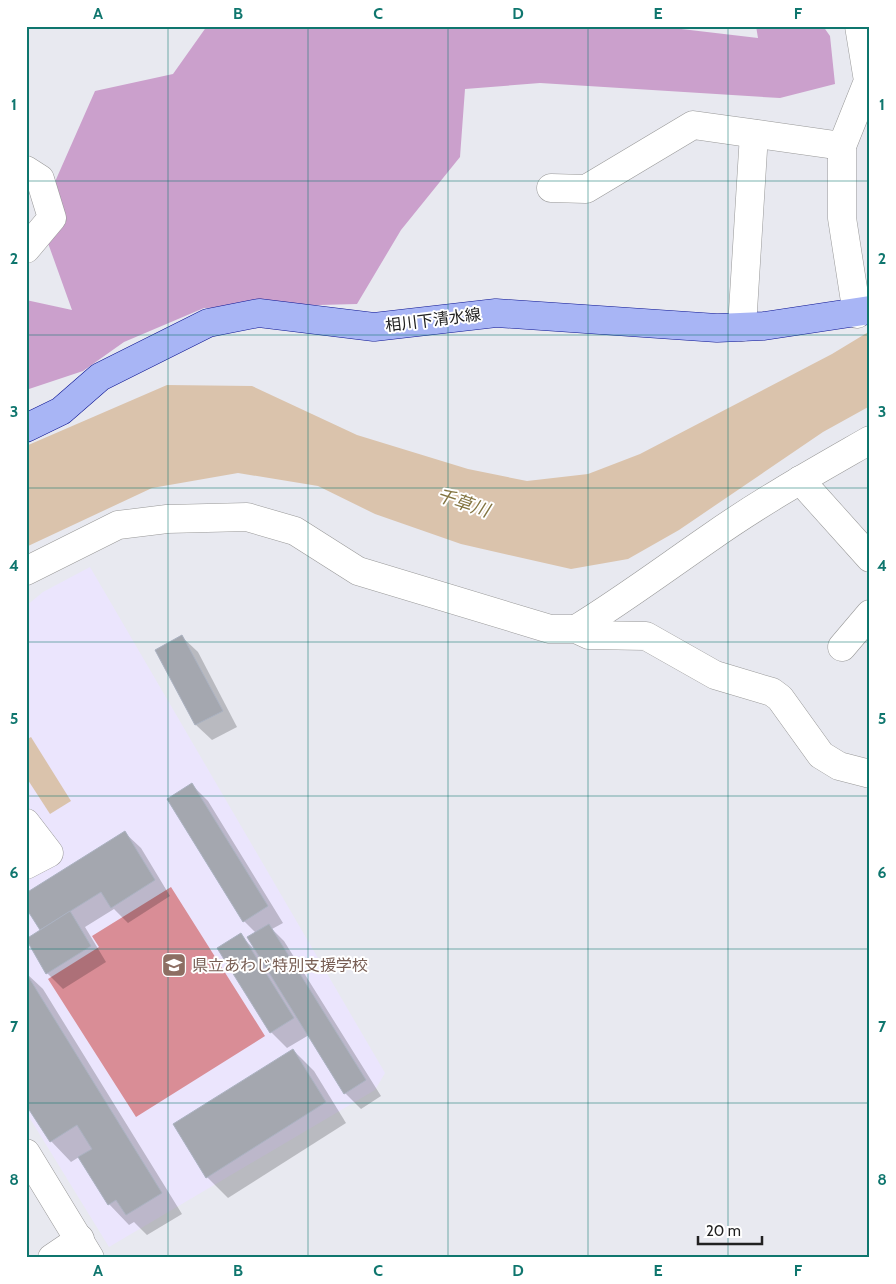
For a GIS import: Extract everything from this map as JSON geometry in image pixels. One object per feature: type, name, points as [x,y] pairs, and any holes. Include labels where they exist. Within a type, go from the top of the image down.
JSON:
[{"type":"main road","name":"相川下清水線","points":[[26,428],[61,411],[100,377],[191,331],[208,323],[259,313],[374,327],[496,313],[717,328],[764,326],[864,312]]},
{"type":"street","points":[[859,26],[868,81],[842,146],[842,218],[864,312]]},
{"type":"street","points":[[551,188],[586,189],[693,125],[842,146]]},
{"type":"street","points":[[742,327],[754,134]]},
{"type":"street","points":[[26,170],[40,179],[52,218],[26,249]]},
{"type":"street","points":[[576,629],[624,599],[711,536],[800,480],[870,440]]},
{"type":"street","points":[[800,480],[870,558]]},
{"type":"street","points":[[26,570],[118,525],[167,519],[247,517],[295,531],[358,570],[550,629],[576,629],[589,635],[646,636],[715,675],[772,692],[780,698],[824,758],[839,766],[870,774]]},
{"type":"street","points":[[842,647],[870,614]]},
{"type":"street","points":[[26,823],[49,853],[26,865]]},
{"type":"street","points":[[26,1153],[85,1248],[52,1258]]},
{"type":"shaded area","points":[[207,26],[656,26],[758,38],[756,26],[823,26],[830,36],[835,84],[780,98],[540,83],[465,89],[460,157],[401,230],[357,304],[204,308],[124,342],[83,371],[26,390],[26,300],[72,310],[39,218],[95,91],[173,74]]},
{"type":"shaded area","name":"県立あわじ特別支援学校","points":[[90,567],[385,1073],[375,1090],[109,1247],[26,1112],[26,858],[48,843],[26,812],[26,606],[43,592]]},
{"type":"shaded area","points":[[171,887],[265,1036],[136,1117],[48,979],[99,947],[92,936]]},
{"type":"water","name":"千草川","points":[[870,331],[870,406],[823,432],[679,530],[628,559],[571,569],[461,544],[375,514],[318,486],[238,473],[152,488],[26,547],[26,446],[167,385],[252,386],[357,435],[468,469],[527,481],[588,474],[640,454],[832,354]]},
{"type":"water","points":[[31,737],[71,801],[50,814],[26,777],[26,740]]},
{"type":"building","points":[[182,635],[223,711],[195,725],[155,650]]},
{"type":"building","points":[[192,783],[268,906],[243,922],[167,799]]},
{"type":"building","points":[[125,831],[155,880],[111,908],[101,892],[40,930],[26,908],[26,893]]},
{"type":"building","points":[[70,911],[91,946],[46,974],[26,939]]},
{"type":"building","points":[[269,924],[366,1080],[344,1094],[247,937]]},
{"type":"building","points":[[241,933],[294,1018],[270,1033],[217,948]]},
{"type":"building","points":[[26,973],[162,1193],[126,1215],[116,1200],[108,1205],[78,1157],[92,1149],[77,1125],[50,1142],[26,1105]]},
{"type":"building","points":[[293,1049],[326,1102],[206,1178],[173,1124]]},
{"type":"place","name":"県立あわじ特別支援学校","points":[[174,965]]}]
